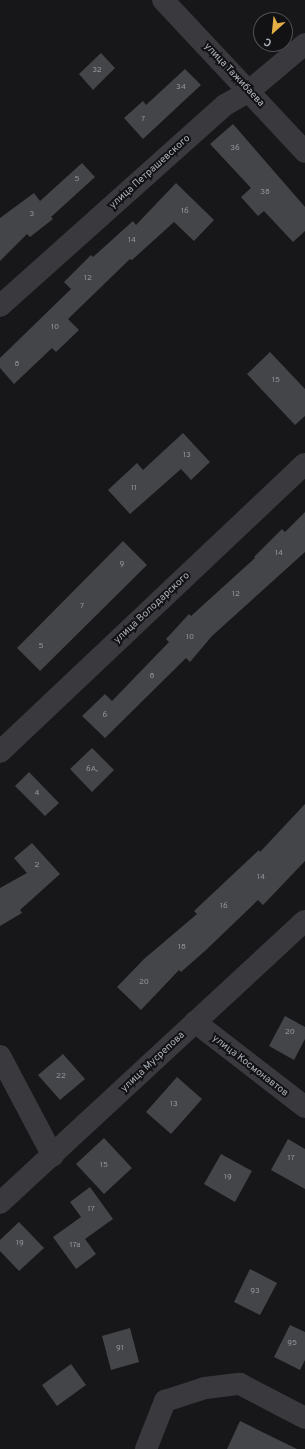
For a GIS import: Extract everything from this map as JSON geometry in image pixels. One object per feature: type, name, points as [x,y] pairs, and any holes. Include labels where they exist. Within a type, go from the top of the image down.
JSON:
[{"type":"street","name":"улица Тажибаева","points":[[162,0],[305,152]]},
{"type":"street","name":"улица Петрашевского","points":[[0,306],[225,105],[249,91],[305,44]]},
{"type":"street","name":"улица Володарского","points":[[0,752],[305,464]]},
{"type":"street","name":"улица Мусрепова","points":[[0,1203],[53,1156],[305,921]]},
{"type":"street","name":"улица Космонавтов","points":[[195,1022],[305,1107]]},
{"type":"street","points":[[0,1056],[53,1156]]},
{"type":"street","points":[[146,1449],[165,1401],[205,1388],[240,1384],[305,1418]]},
{"type":"building","points":[[101,53],[115,68],[93,90],[79,74]]},
{"type":"building","points":[[185,69],[201,85],[143,139],[124,118],[143,101],[146,105]]},
{"type":"building","points":[[233,124],[305,207],[305,231],[293,242],[264,211],[258,216],[241,197],[251,188],[210,144]]},
{"type":"building","points":[[82,163],[95,177],[51,217],[53,219],[30,237],[27,234],[0,261],[0,218],[34,193],[40,201]]},
{"type":"building","points":[[176,183],[214,220],[194,241],[174,222],[132,260],[130,259],[68,319],[79,330],[56,352],[52,348],[14,384],[0,368],[0,358],[71,289],[64,282],[91,255],[93,257],[133,221],[136,225]]},
{"type":"building","points":[[270,352],[305,389],[305,416],[295,425],[247,374]]},
{"type":"building","points":[[183,433],[210,462],[191,480],[181,469],[130,514],[108,490],[137,463],[143,470]]},
{"type":"building","points":[[305,512],[305,552],[212,636],[190,662],[186,658],[105,738],[82,716],[105,694],[112,701],[169,642],[166,639],[189,614],[191,616],[255,558],[254,557],[282,529],[285,532]]},
{"type":"building","points":[[123,541],[147,565],[40,671],[17,648]]},
{"type":"building","points":[[92,748],[114,770],[92,792],[70,769]]},
{"type":"building","points":[[29,772],[59,803],[45,816],[15,786]]},
{"type":"building","points":[[305,804],[305,861],[263,905],[258,900],[206,950],[181,972],[179,970],[141,1010],[117,987],[144,959],[197,914],[194,911],[259,850],[260,852]]},
{"type":"building","points":[[32,843],[60,874],[20,910],[22,913],[0,926],[0,888],[27,873],[14,858]]},
{"type":"building","points":[[285,1016],[305,1027],[305,1039],[294,1060],[269,1046]]},
{"type":"building","points":[[63,1054],[85,1079],[60,1100],[38,1075]]},
{"type":"building","points":[[177,1077],[202,1099],[171,1134],[146,1112]]},
{"type":"building","points":[[104,1138],[132,1168],[104,1194],[76,1164]]},
{"type":"building","points":[[288,1139],[305,1149],[305,1189],[271,1170]]},
{"type":"building","points":[[221,1154],[252,1171],[235,1202],[204,1184]]},
{"type":"building","points":[[90,1187],[113,1219],[85,1239],[96,1254],[76,1269],[53,1237],[81,1217],[70,1202]]},
{"type":"building","points":[[19,1222],[44,1248],[19,1271],[0,1251],[0,1240]]},
{"type":"building","points":[[250,1269],[277,1283],[260,1315],[234,1302]]},
{"type":"building","points":[[290,1325],[305,1332],[305,1360],[300,1370],[274,1357]]},
{"type":"building","points":[[130,1328],[139,1362],[111,1370],[102,1336]]},
{"type":"building","points":[[71,1364],[86,1385],[57,1406],[42,1385]]},
{"type":"building","points":[[240,1421],[297,1449],[227,1449]]}]
